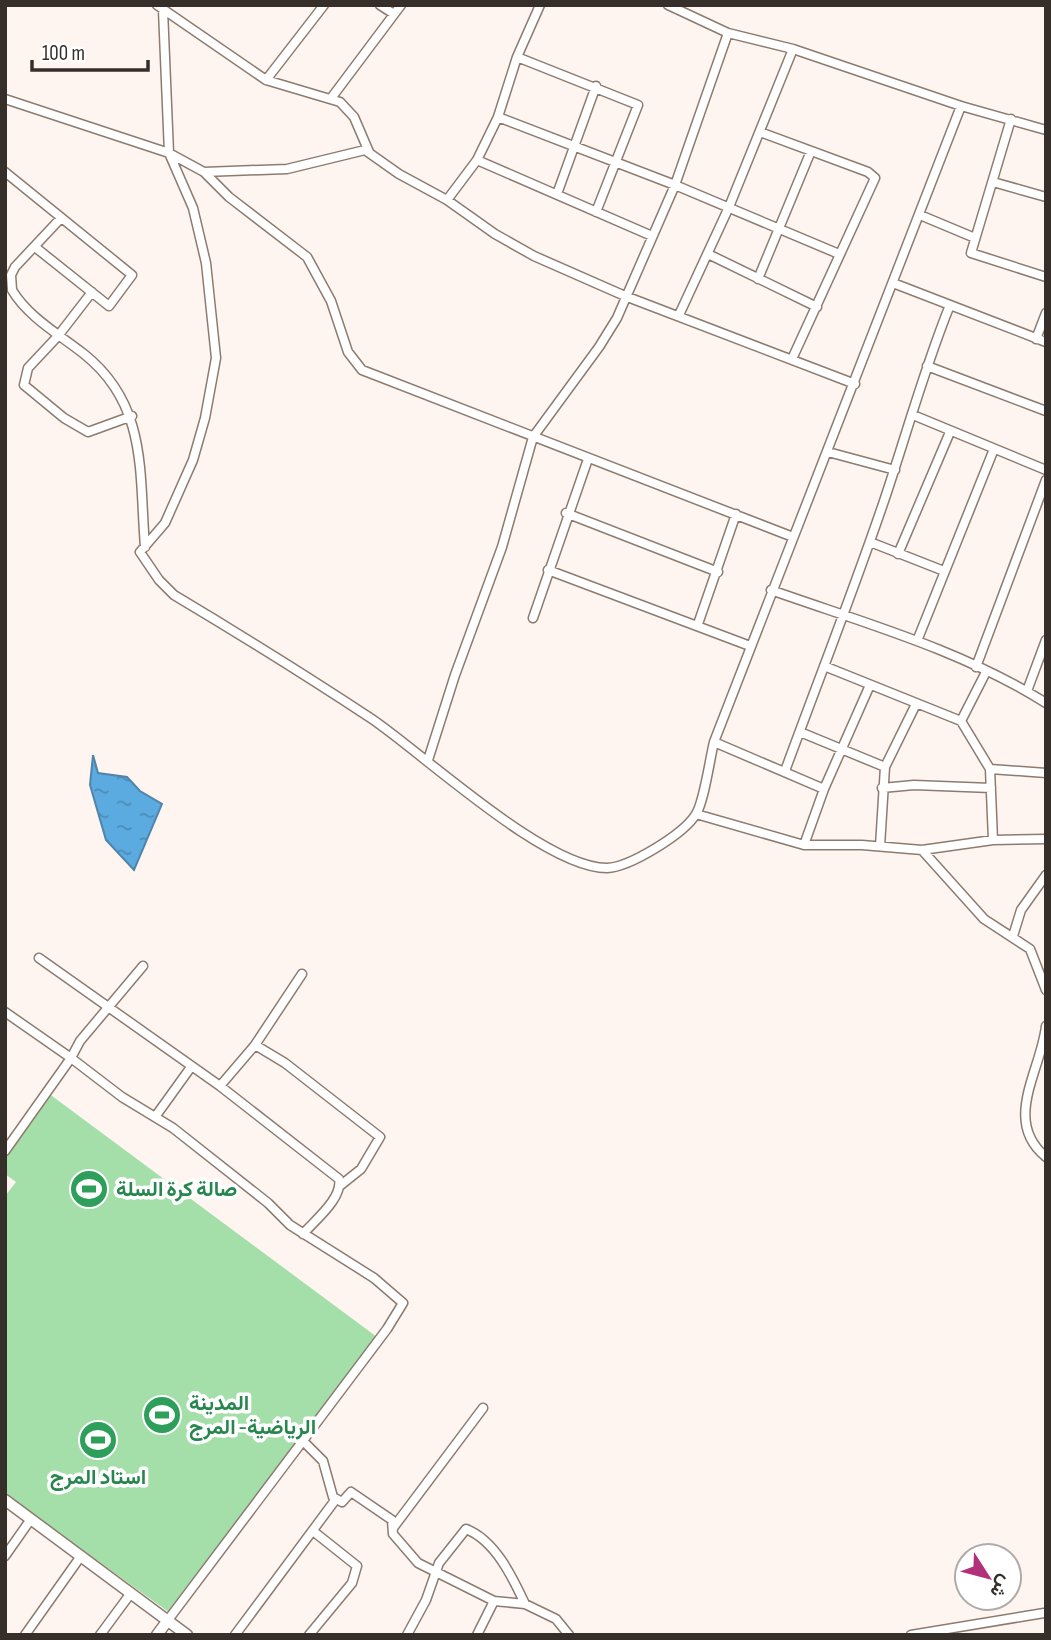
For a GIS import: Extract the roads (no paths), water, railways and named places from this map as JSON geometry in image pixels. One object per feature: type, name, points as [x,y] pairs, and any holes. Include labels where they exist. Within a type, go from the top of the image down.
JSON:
[{"type":"main road","points":[[5,1500],[187,1635]]},
{"type":"main road","points":[[157,1635],[168,1620]]},
{"type":"street","points":[[266,80],[324,5]]},
{"type":"street","points":[[380,5],[394,14]]},
{"type":"street","points":[[332,97],[401,5]]},
{"type":"street","points":[[447,200],[477,160],[498,117],[517,57],[540,5]]},
{"type":"street","points":[[668,5],[728,33],[793,49],[961,106],[1046,130]]},
{"type":"street","points":[[160,8],[266,80],[332,97],[354,117],[369,152]]},
{"type":"street","points":[[160,8],[169,153],[187,190],[206,263],[216,358],[193,460],[165,523],[140,551],[159,580],[174,595],[372,719],[523,833],[572,858],[598,867],[612,867],[636,860],[696,814],[714,742],[961,106]]},
{"type":"street","points":[[428,760],[455,674],[502,547],[533,438],[599,347],[625,296],[675,185],[728,33]]},
{"type":"street","points":[[679,315],[709,254],[793,49]]},
{"type":"street","points":[[517,57],[596,86],[639,107],[596,212]]},
{"type":"street","points":[[557,194],[596,86]]},
{"type":"street","points":[[5,99],[169,153],[204,172],[229,197],[307,257],[331,300],[348,352],[362,370],[793,537]]},
{"type":"street","points":[[498,117],[616,161],[839,254]]},
{"type":"street","points":[[1011,119],[972,254],[1045,276]]},
{"type":"street","points":[[760,132],[874,176],[792,359]]},
{"type":"street","points":[[204,172],[287,169],[361,150],[369,152],[399,174],[447,200],[515,246],[625,296],[855,384]]},
{"type":"street","points":[[758,279],[811,151]]},
{"type":"street","points":[[477,160],[652,236]]},
{"type":"street","points":[[5,172],[132,275],[109,306],[35,247]]},
{"type":"street","points":[[993,181],[1046,197]]},
{"type":"street","points":[[920,215],[975,238]]},
{"type":"street","points":[[61,218],[15,267],[11,275],[12,290],[58,336],[86,355],[120,391],[132,416],[136,434],[145,547]]},
{"type":"street","points":[[709,254],[817,307]]},
{"type":"street","points":[[893,282],[1046,342]]},
{"type":"street","points":[[92,292],[29,368],[24,385],[64,418],[88,432],[132,416]]},
{"type":"street","points":[[785,771],[845,616],[927,366],[950,305]]},
{"type":"street","points":[[1036,339],[1046,313]]},
{"type":"street","points":[[927,366],[1046,411]]},
{"type":"street","points":[[913,415],[1046,470]]},
{"type":"street","points":[[898,554],[950,432]]},
{"type":"street","points":[[917,641],[994,449]]},
{"type":"street","points":[[828,453],[895,470]]},
{"type":"street","points":[[533,618],[566,513],[588,459]]},
{"type":"street","points":[[976,667],[1046,480]]},
{"type":"street","points":[[566,513],[718,572]]},
{"type":"street","points":[[698,624],[736,514]]},
{"type":"street","points":[[870,542],[944,571]]},
{"type":"street","points":[[548,570],[698,624],[750,646]]},
{"type":"street","points":[[771,590],[917,641],[1027,691],[1046,703]]},
{"type":"street","points":[[1027,691],[1046,640]]},
{"type":"street","points":[[824,666],[961,722],[990,769],[993,840]]},
{"type":"street","points":[[961,722],[986,672]]},
{"type":"street","points":[[804,845],[840,750],[870,685]]},
{"type":"street","points":[[880,846],[885,767],[916,704]]},
{"type":"street","points":[[800,732],[885,767]]},
{"type":"street","points":[[714,742],[824,789]]},
{"type":"street","points":[[990,769],[1046,773]]},
{"type":"street","points":[[882,788],[914,785],[990,788]]},
{"type":"street","points":[[696,814],[804,845],[880,846],[922,850],[993,840],[1046,839]]},
{"type":"street","points":[[922,850],[984,919],[1030,949],[1046,990]]},
{"type":"street","points":[[1013,936],[1021,910],[1046,875]]},
{"type":"street","points":[[39,958],[220,1086],[335,1174],[341,1185]]},
{"type":"street","points":[[5,1151],[71,1058],[80,1041],[143,966]]},
{"type":"street","points":[[220,1086],[255,1045],[302,974]]},
{"type":"street","points":[[5,1012],[121,1097],[155,1117],[241,1182],[303,1234],[374,1278],[403,1303],[387,1329],[168,1620]]},
{"type":"street","points":[[1046,1026],[1038,1064],[1026,1096],[1024,1116],[1028,1137],[1046,1157]]},
{"type":"street","points":[[255,1045],[285,1063],[328,1100],[380,1137],[361,1169],[341,1185],[331,1203],[303,1234]]},
{"type":"street","points":[[155,1117],[191,1067]]},
{"type":"street","points":[[393,1528],[483,1408]]},
{"type":"street","points":[[302,1440],[323,1461],[328,1486],[336,1499],[342,1502],[351,1492],[392,1520],[393,1534],[407,1553],[436,1572],[494,1601],[525,1604],[556,1619],[569,1635]]},
{"type":"street","points":[[235,1635],[336,1499]]},
{"type":"street","points":[[5,1556],[31,1519]]},
{"type":"street","points":[[407,1635],[436,1572],[454,1543],[466,1530],[488,1545],[511,1574],[525,1604]]},
{"type":"street","points":[[309,1635],[352,1583],[357,1566],[313,1531]]},
{"type":"street","points":[[25,1635],[81,1556]]},
{"type":"street","points":[[100,1635],[131,1593]]},
{"type":"street","points":[[477,1635],[494,1601]]},
{"type":"street","points":[[911,1635],[1044,1613]]},
{"type":"water","points":[[93,755],[98,773],[127,777],[140,791],[162,804],[134,870],[106,840],[90,785]]},
{"type":"place","name":"صالة كرة السلة","points":[[89,1189]]},
{"type":"place","name":"المدينة الرياضية- المرج","points":[[162,1415]]},
{"type":"place","name":"استاد المرج","points":[[98,1440]]}]
